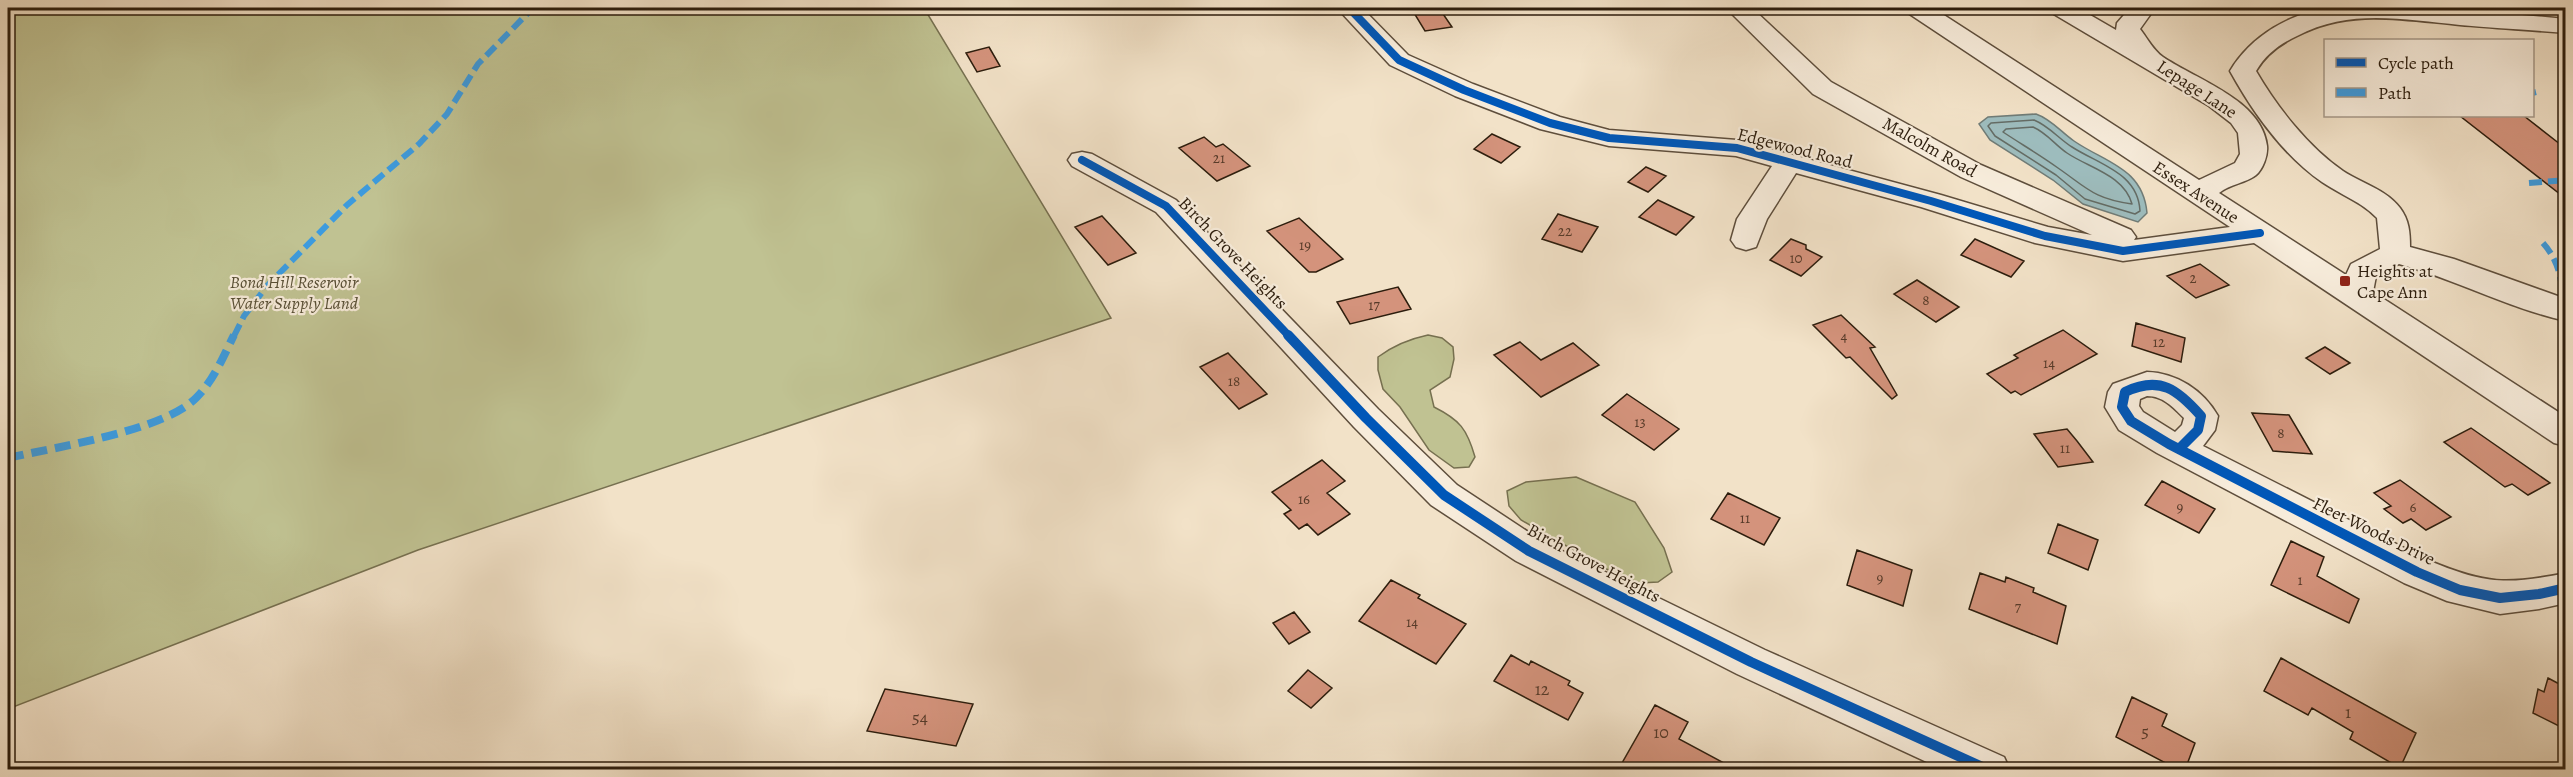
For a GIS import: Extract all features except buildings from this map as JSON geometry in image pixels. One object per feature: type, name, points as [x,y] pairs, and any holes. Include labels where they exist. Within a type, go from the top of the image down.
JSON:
[{"type":"street","name":"Edgewood Road","points":[[1349,8],[1399,60],[1464,90],[1550,123],[1610,138],[1737,148],[1931,201],[2045,236],[2123,251],[2260,233]]},
{"type":"street","name":"Malcolm Road","points":[[1738,8],[1822,88],[1971,171],[2148,248]]},
{"type":"street","name":"Essex Avenue","points":[[1917,8],[2565,434]]},
{"type":"street","name":"Lepage Lane","points":[[2061,8],[2218,99],[2241,117],[2253,133],[2254,154],[2246,168],[2216,181],[2199,194]]},
{"type":"street","points":[[2143,8],[2129,23],[2128,29],[2150,59]]},
{"type":"street","points":[[2395,253],[2396,229],[2389,213],[2324,171],[2295,142],[2251,86],[2243,71],[2248,59],[2292,28],[2320,18],[2358,10],[2393,10],[2565,26]]},
{"type":"street","name":"Birch Grove Heights","points":[[1082,160],[1166,206],[1366,418],[1444,495],[1529,551],[1751,662],[1989,770]]},
{"type":"street","points":[[1746,240],[1752,219],[1789,162]]},
{"type":"street","points":[[2356,296],[2362,272],[2395,253],[2443,266],[2548,306],[2565,310]]},
{"type":"street","name":"Fleet Woods Drive","points":[[2179,449],[2417,572],[2460,590],[2500,598],[2539,594],[2565,588]]},
{"type":"green space","name":"Bond Hill Reservoir Water Supply Land","points":[[8,8],[924,8],[1111,318],[418,550],[8,709]]},
{"type":"green space","points":[[1428,335],[1442,338],[1453,347],[1454,359],[1450,377],[1430,390],[1434,407],[1456,421],[1469,439],[1475,457],[1469,467],[1454,468],[1429,450],[1400,407],[1383,389],[1378,370],[1378,357],[1402,343]]},
{"type":"green space","points":[[1576,477],[1635,502],[1664,548],[1672,572],[1658,582],[1640,583],[1617,575],[1521,520],[1509,506],[1507,491],[1526,482]]},
{"type":"water","points":[[2036,114],[2051,122],[2086,149],[2131,176],[2144,198],[2147,213],[2138,222],[2083,204],[2053,180],[1990,140],[1979,124],[1988,117]]},
{"type":"marked path","points":[[8,458],[137,428],[165,418],[194,400],[210,382],[244,316],[267,286],[347,205],[419,144],[447,114],[478,64],[533,8]]},
{"type":"marked path","points":[[2529,183],[2566,180]]},
{"type":"marked path","points":[[2543,243],[2558,265],[2563,291],[2563,309]]},
{"type":"cycle path","points":[[1349,8],[1399,60],[1464,90],[1550,123],[1609,138],[1737,148],[1931,201],[2045,236],[2123,251],[2260,233]]},
{"type":"cycle path","points":[[1082,160],[1166,206],[1366,418],[1444,495],[1529,551],[1751,662],[1989,770]]},
{"type":"cycle path","points":[[2179,449],[2198,430],[2201,416],[2193,407],[2176,392],[2158,384],[2137,386],[2125,392],[2122,407],[2131,421],[2169,444],[2417,572],[2460,590],[2500,598],[2539,594],[2566,588]]},
{"type":"place","name":"Heights at Cape Ann","points":[[2345,281]]}]
